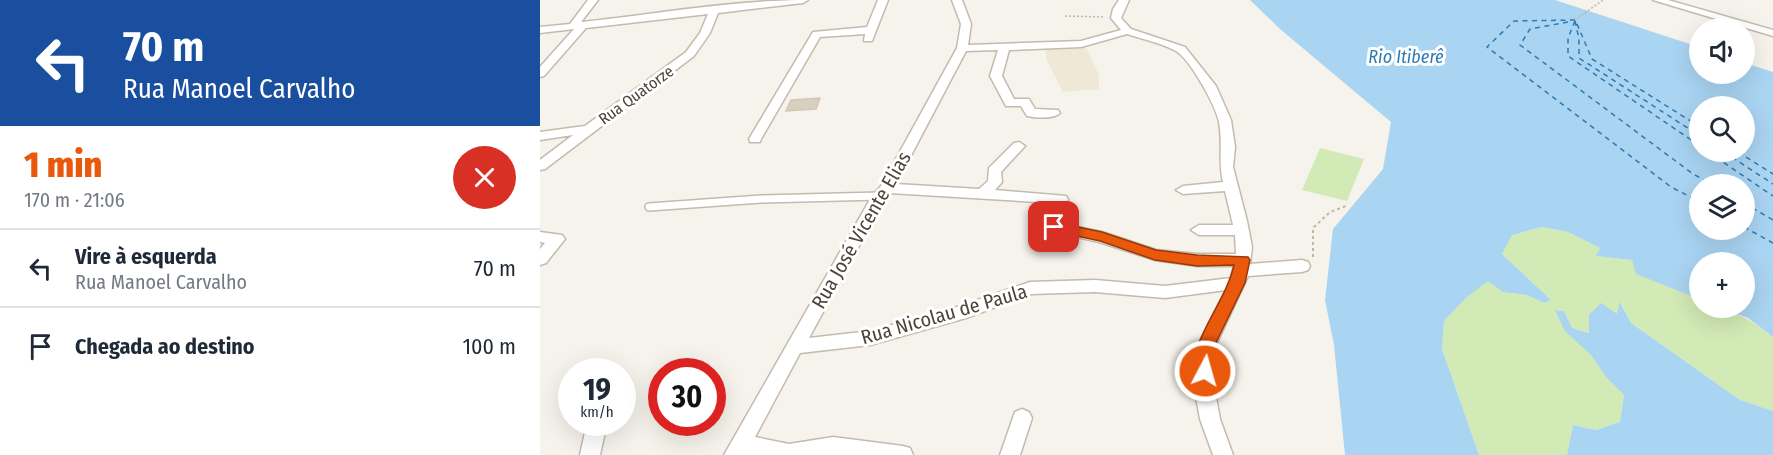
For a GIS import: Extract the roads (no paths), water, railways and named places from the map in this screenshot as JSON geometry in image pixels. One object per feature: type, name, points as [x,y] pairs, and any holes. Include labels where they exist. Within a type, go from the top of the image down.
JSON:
[{"type":"street","points":[[582,26],[575,24],[593,0]]},
{"type":"street","points":[[689,12],[693,0]]},
{"type":"street","points":[[540,30],[803,0]]},
{"type":"street","points":[[755,139],[817,34],[869,35],[883,0]]},
{"type":"street","name":"Rua José Vicente Elias","points":[[738,450],[962,48],[966,24],[957,0]]},
{"type":"street","points":[[1124,0],[1118,9],[1116,18],[1126,31]]},
{"type":"street","points":[[1658,0],[1773,33]]},
{"type":"street","name":"Rua Quatorze","points":[[540,166],[586,130],[649,87],[690,54],[705,33],[715,9]]},
{"type":"street","points":[[540,74],[582,26]]},
{"type":"street","points":[[962,48],[1081,44],[1126,31],[1181,49],[1210,86],[1225,120],[1228,147],[1226,166],[1244,247],[1240,272],[1205,349],[1205,392],[1210,419],[1223,455]]},
{"type":"street","points":[[1004,47],[996,76],[1010,103],[1025,102],[1031,113],[1054,112]]},
{"type":"street","points":[[540,136],[586,130]]},
{"type":"street","points":[[982,195],[994,182],[994,171],[1019,146]]},
{"type":"street","points":[[1183,190],[1231,186]]},
{"type":"street","points":[[883,192],[1061,199],[1054,227],[1102,237],[1155,255],[1197,261],[1240,272],[1259,268],[1302,266]]},
{"type":"street","points":[[1199,230],[1241,230]]},
{"type":"street","points":[[540,237],[557,238],[540,259]]},
{"type":"street","name":"Rua Nicolau de Paula","points":[[794,347],[870,338],[960,313],[1030,288],[1095,286],[1165,292],[1240,272]]},
{"type":"street","points":[[1010,455],[1022,418]]},
{"type":"street","points":[[590,455],[594,436]]},
{"type":"street","points":[[738,450],[789,453],[833,446],[903,455]]},
{"type":"lane","points":[[649,207],[883,192]]},
{"type":"water","name":"Rio Itiberê","points":[[1250,0],[1555,0],[1689,44],[1689,84],[1755,84],[1755,66],[1773,72],[1773,337],[1748,318],[1755,318],[1755,252],[1689,252],[1689,295],[1636,274],[1632,260],[1596,256],[1600,248],[1568,232],[1542,227],[1512,235],[1502,254],[1551,300],[1544,303],[1527,295],[1503,292],[1488,281],[1466,298],[1444,321],[1442,349],[1479,455],[1345,455],[1334,345],[1325,300],[1333,229],[1383,169],[1391,122],[1280,29]]},
{"type":"water","points":[[1620,302],[1631,323],[1740,400],[1773,411],[1773,455],[1567,455],[1573,425],[1596,430],[1620,422],[1624,395],[1606,377],[1591,355],[1565,331],[1555,310],[1564,311],[1572,328],[1589,333],[1589,315],[1601,303],[1617,314]]}]
